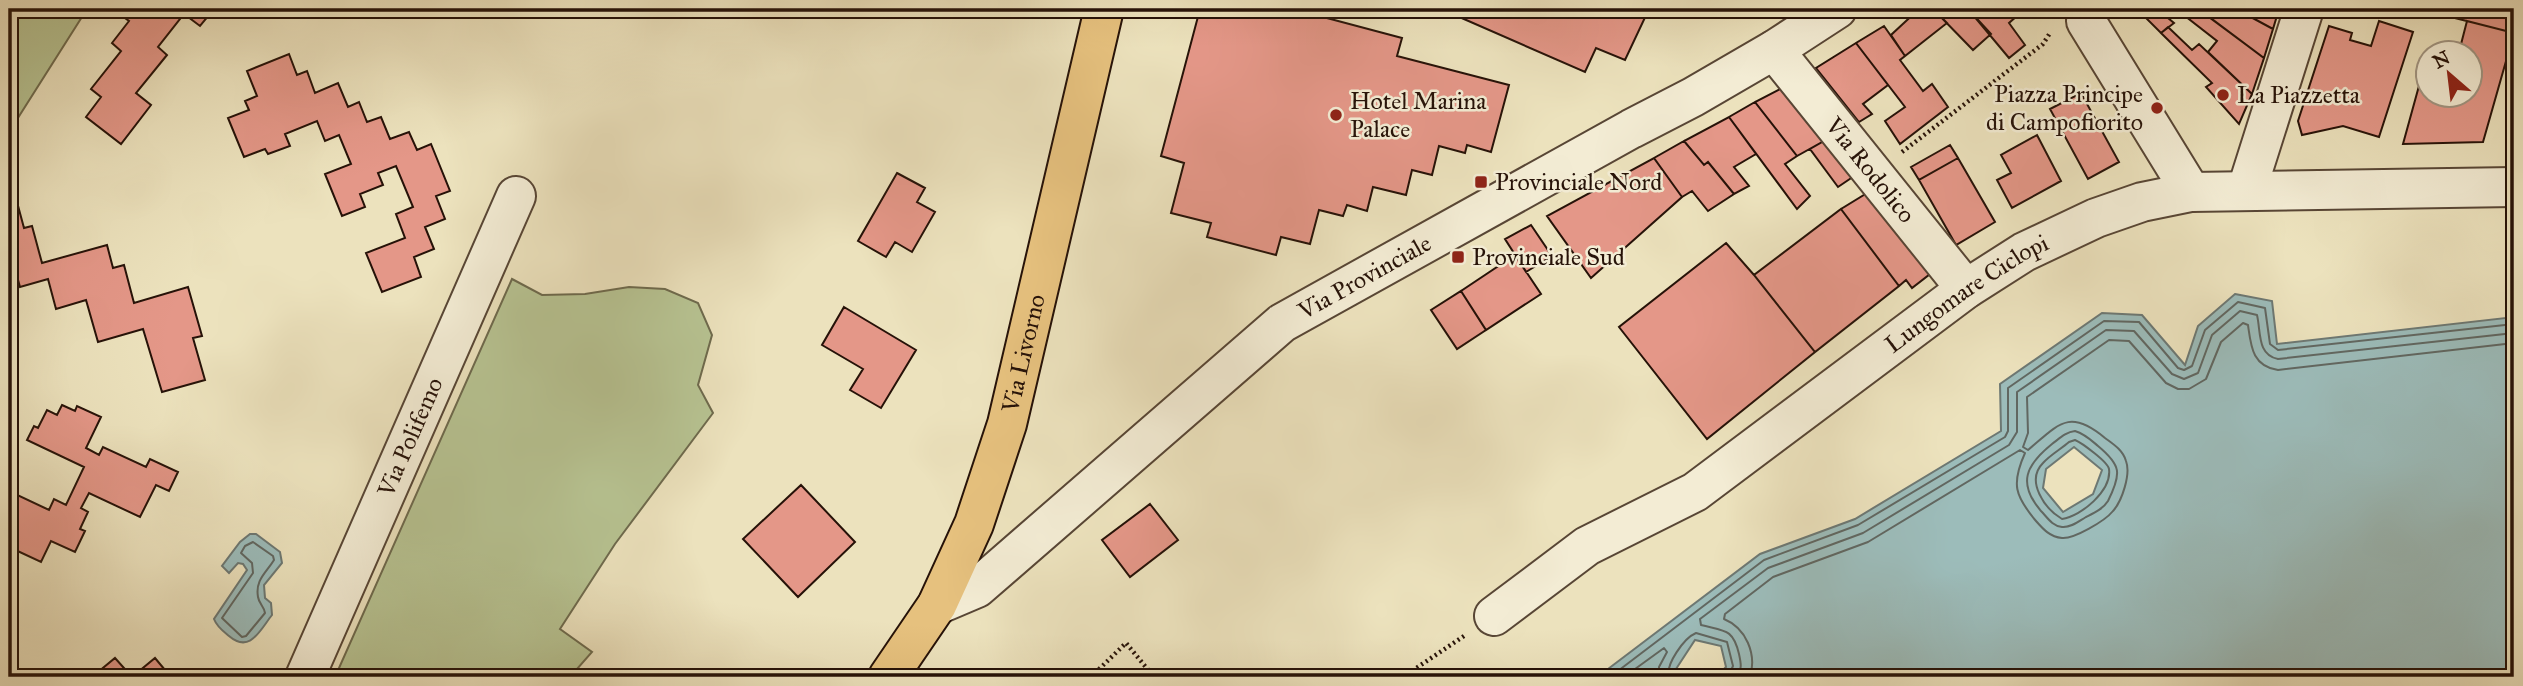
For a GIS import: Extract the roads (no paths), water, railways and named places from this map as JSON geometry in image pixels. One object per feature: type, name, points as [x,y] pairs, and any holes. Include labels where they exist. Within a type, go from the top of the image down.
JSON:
[{"type":"main road","name":"Via Livorno","points":[[888,677],[937,605],[974,524],[1007,424],[1104,9]]},
{"type":"street","name":"Via Provinciale","points":[[937,605],[977,588],[1282,323],[1774,50],[1837,9]]},
{"type":"street","points":[[2088,9],[2086,21],[2191,192]]},
{"type":"street","points":[[2247,189],[2304,9]]},
{"type":"street","name":"Via Rodolico","points":[[1774,50],[1966,289]]},
{"type":"street","name":"Lungomare Ciclopi","points":[[1494,616],[1587,546],[1695,492],[1966,289],[2024,252],[2096,218],[2142,202],[2191,192],[2511,178]]},
{"type":"street","name":"Via Polifemo","points":[[305,677],[516,196]]},
{"type":"water","points":[[2235,294],[2272,301],[2277,344],[2514,317],[2514,677],[1721,677],[1721,672],[1726,667],[1721,646],[1695,640],[1674,672],[1679,677],[1603,677],[1604,672],[1760,554],[1855,519],[2001,431],[2000,384],[2102,313],[2142,315],[2185,365],[2198,326]],"holes":[[[2074,447],[2102,470],[2093,494],[2063,512],[2043,488],[2046,469]]]},
{"type":"water","points":[[250,534],[256,534],[280,552],[282,563],[264,585],[265,598],[271,603],[272,615],[254,638],[243,642],[229,636],[218,627],[214,619],[247,570],[243,564],[238,563],[229,573],[222,566],[240,542]]},
{"type":"place","name":"La Piazzetta","points":[[2223,95]]},
{"type":"place","name":"Piazza Principe di Campofiorito","points":[[2157,108]]},
{"type":"place","name":"Hotel Marina Palace","points":[[1336,115]]},
{"type":"place","name":"Provinciale Nord","points":[[1481,182]]},
{"type":"place","name":"Provinciale Sud","points":[[1458,257]]}]
